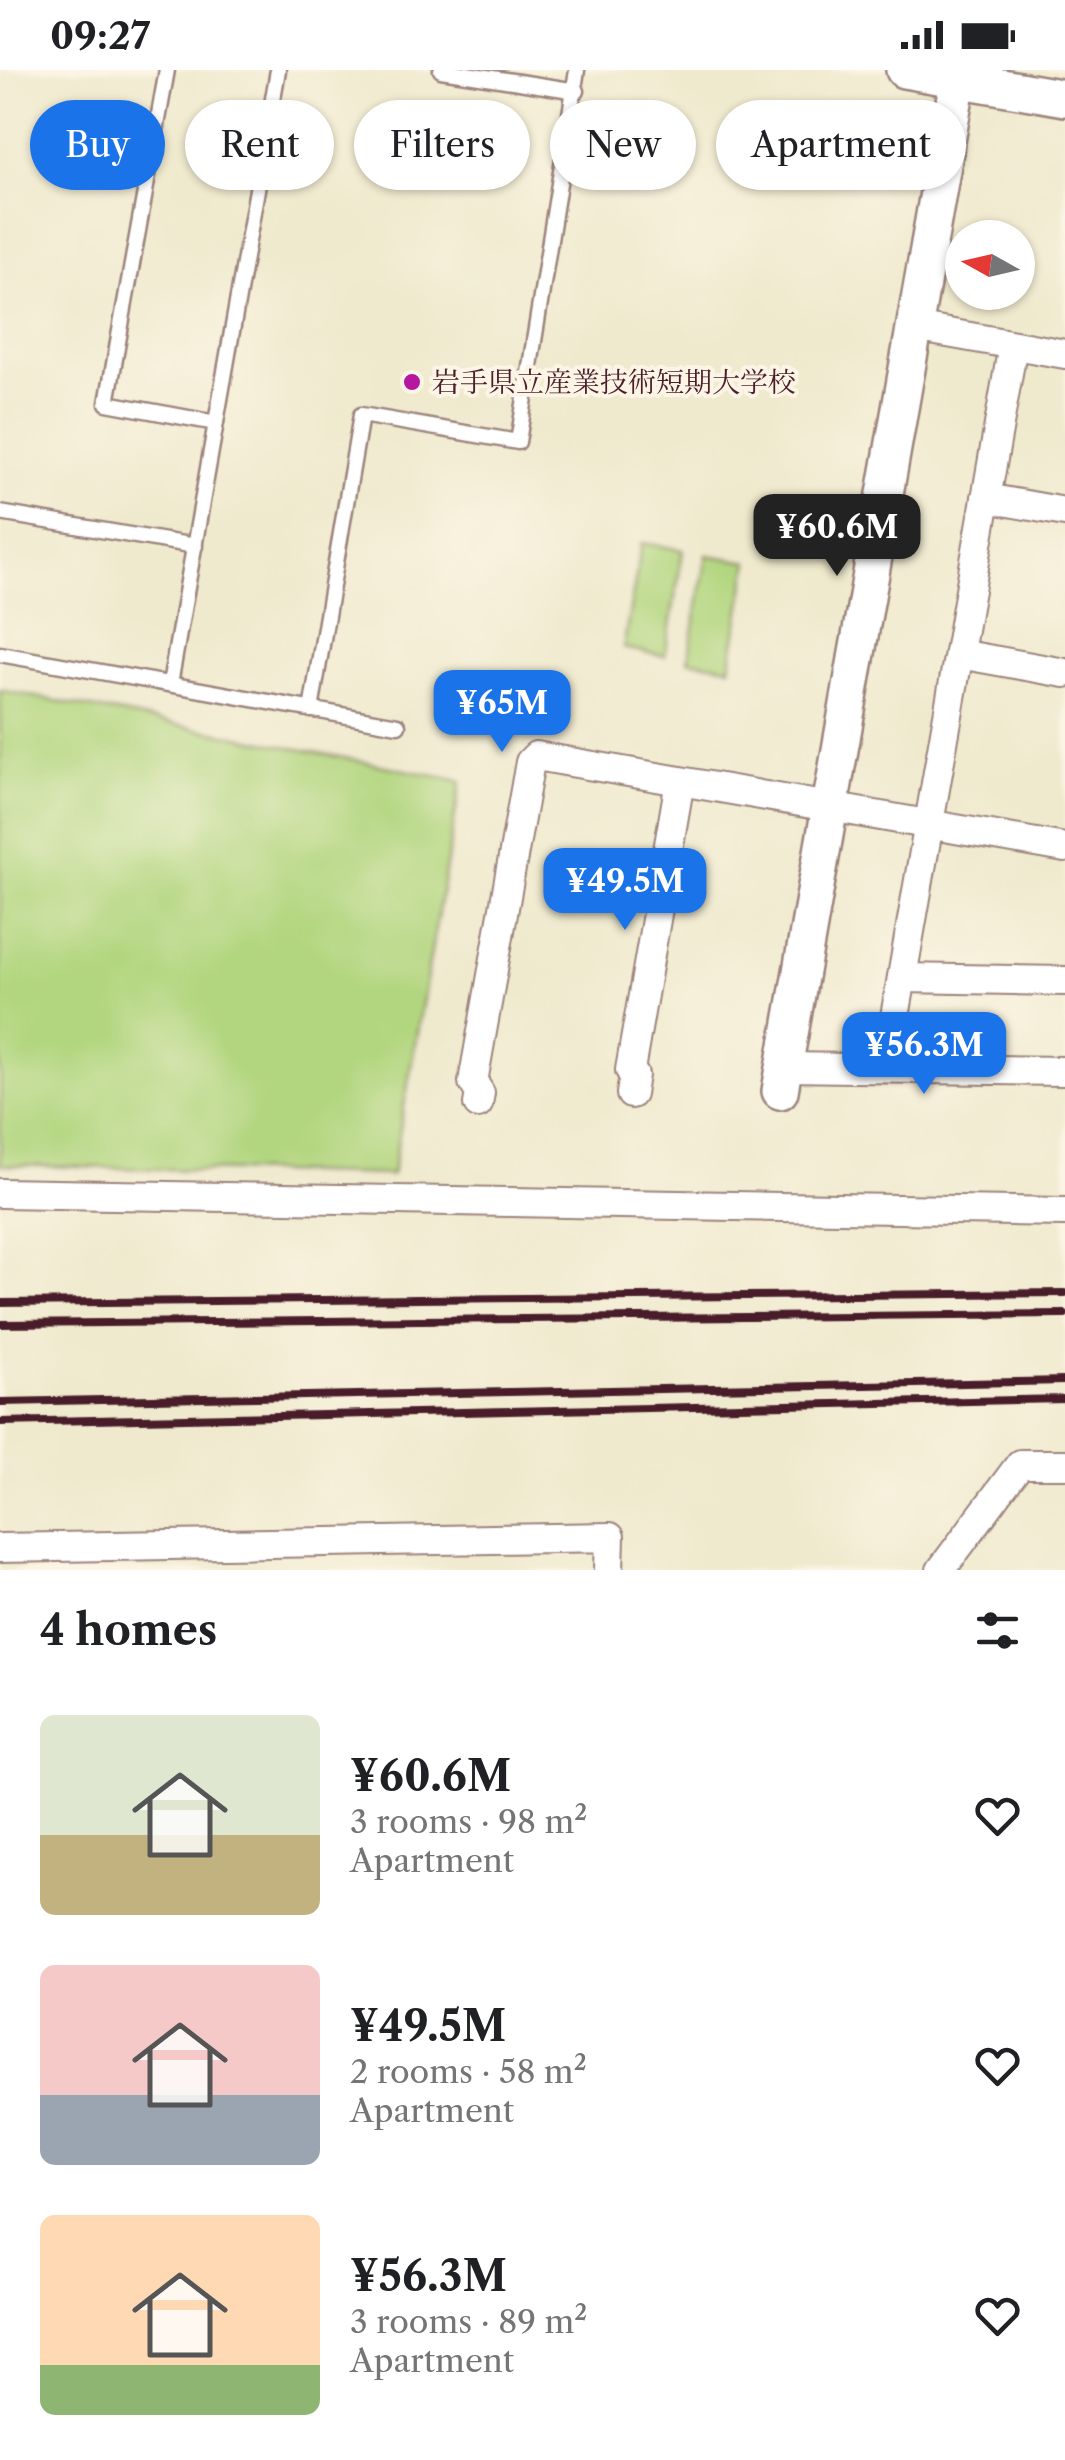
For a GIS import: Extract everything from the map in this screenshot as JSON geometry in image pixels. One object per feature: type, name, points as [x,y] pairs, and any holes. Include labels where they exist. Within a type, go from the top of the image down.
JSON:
[{"type":"street","points":[[904,70],[1065,98]]},
{"type":"street","points":[[958,79],[782,1079],[886,1068],[1065,1071]]},
{"type":"street","points":[[914,328],[1065,354]]},
{"type":"street","points":[[886,1068],[1013,345]]},
{"type":"street","points":[[986,498],[1065,512]]},
{"type":"street","points":[[959,654],[1065,673]]},
{"type":"street","points":[[478,1104],[480,1093],[473,1082],[530,762],[536,756],[1065,848]]},
{"type":"street","points":[[631,1094],[634,1075],[630,1070],[680,780]]},
{"type":"street","points":[[902,978],[1065,981]]},
{"type":"street","points":[[0,1193],[1065,1212]]},
{"type":"street","points":[[942,1570],[1020,1464],[1065,1464]]},
{"type":"street","points":[[0,1548],[610,1537],[609,1570]]},
{"type":"lane","points":[[167,70],[106,402],[216,423]]},
{"type":"lane","points":[[170,684],[278,70]]},
{"type":"lane","points":[[441,70],[577,92]]},
{"type":"lane","points":[[311,710],[360,415],[518,442],[577,92],[577,70]]},
{"type":"lane","points":[[0,513],[195,546]]},
{"type":"lane","points":[[0,654],[398,725]]},
{"type":"green space","points":[[642,543],[683,550],[665,656],[623,648]]},
{"type":"green space","points":[[707,555],[749,562],[730,667],[688,660]]},
{"type":"green space","points":[[0,690],[461,781],[392,1175],[0,1165]]},
{"type":"railway","points":[[0,1303],[1065,1293]]},
{"type":"railway","points":[[0,1324],[1065,1314]]},
{"type":"railway","points":[[0,1402],[1065,1381]]},
{"type":"railway","points":[[0,1422],[1065,1399]]},
{"type":"place","name":"岩手県立産業技術短期大学校","points":[[412,382]]}]
